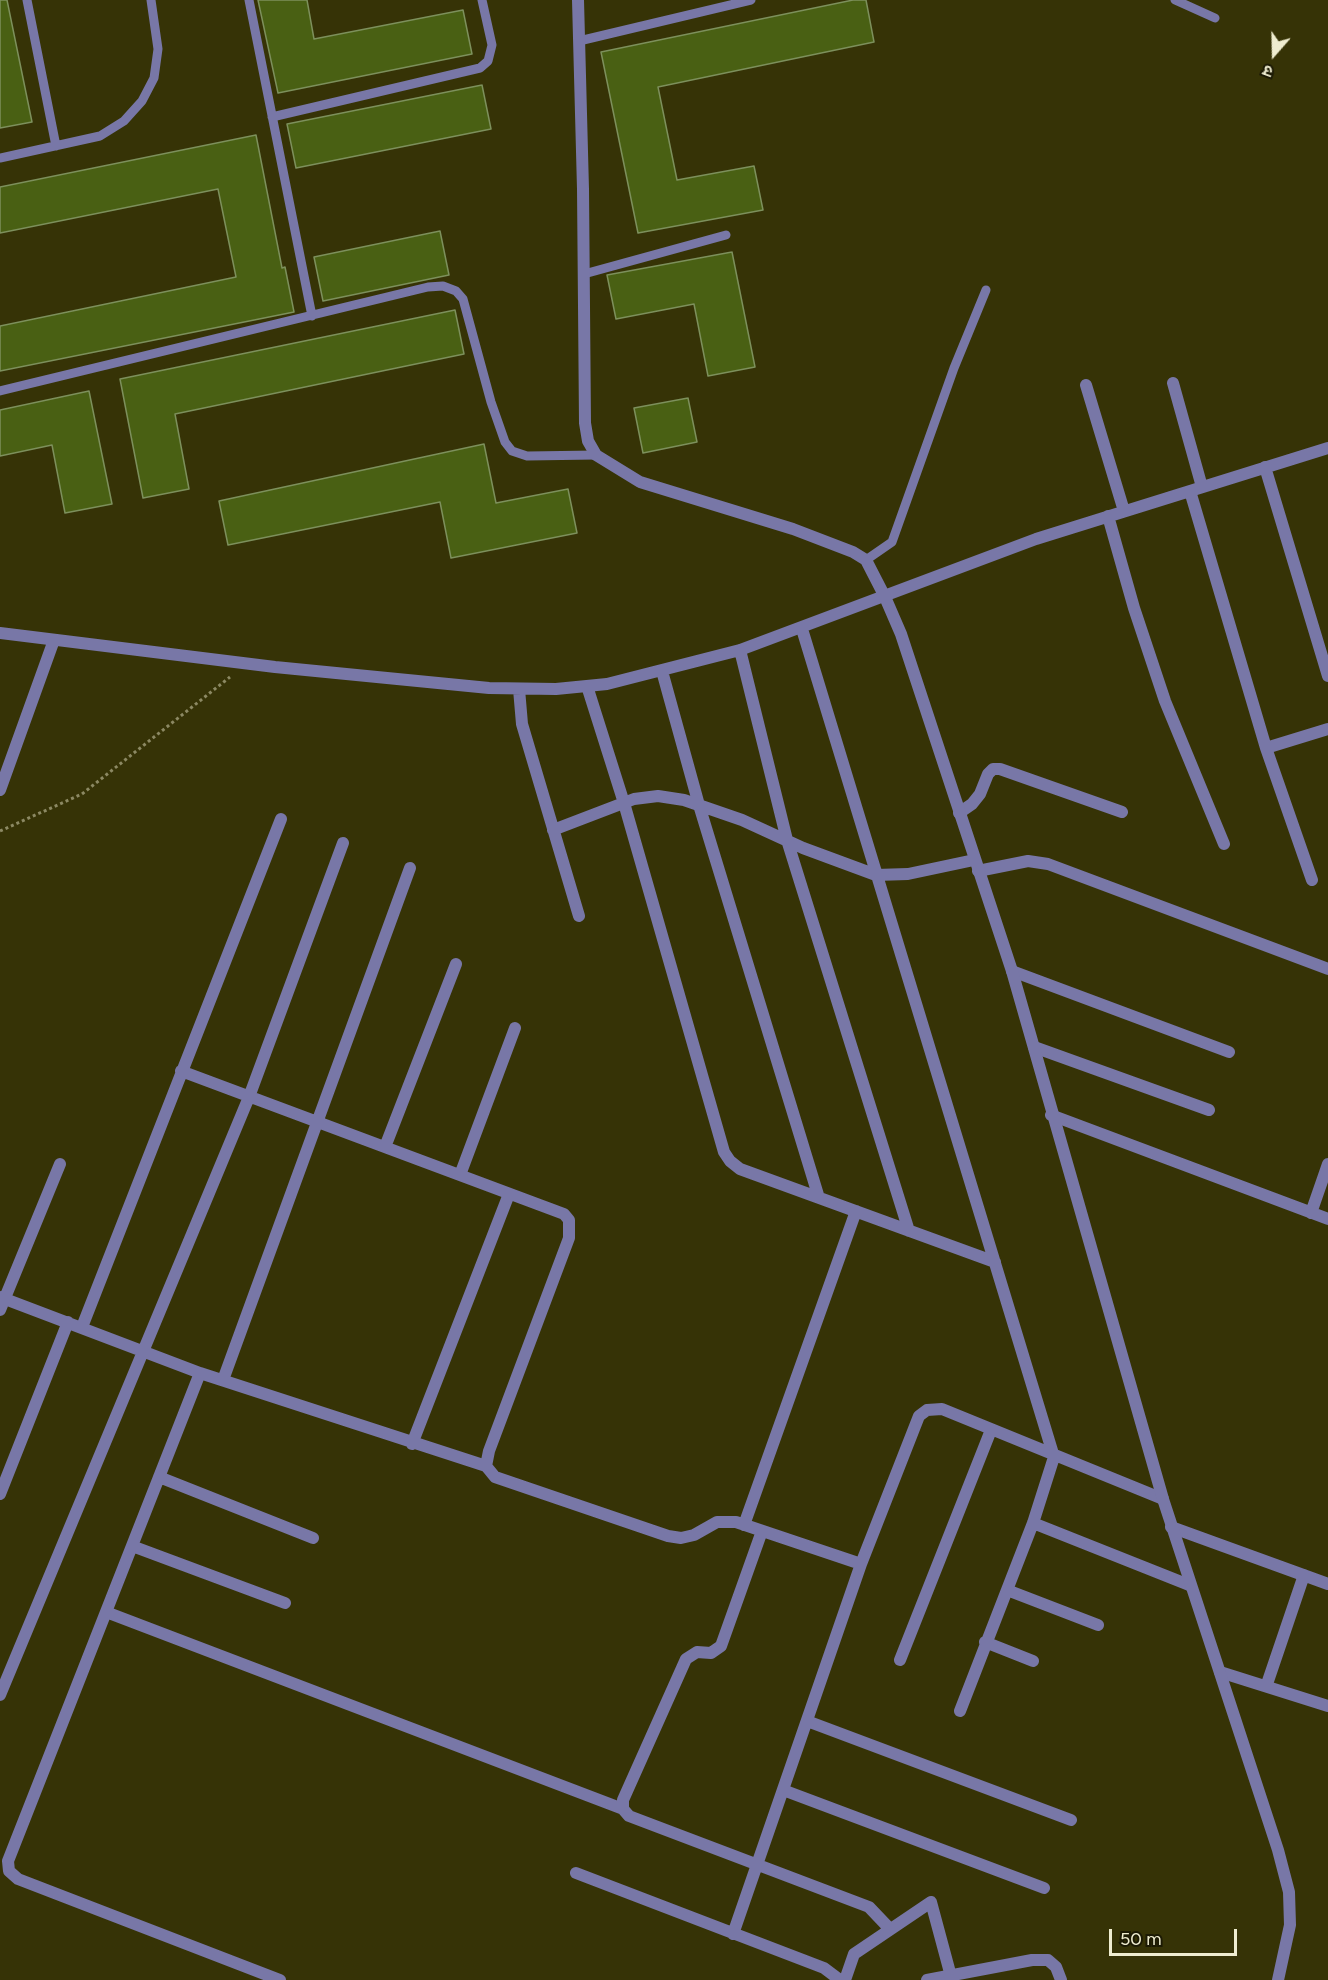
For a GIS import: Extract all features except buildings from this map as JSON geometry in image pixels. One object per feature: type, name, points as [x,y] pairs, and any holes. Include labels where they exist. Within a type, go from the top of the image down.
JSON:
[{"type":"street","points":[[578,0],[585,423],[588,441],[596,455],[640,482],[793,529],[845,549],[866,560],[885,597],[901,634],[1012,971],[1162,1499],[1278,1850],[1289,1892],[1290,1925],[1278,1980]]},
{"type":"street","points":[[1173,383],[1196,489],[1266,748],[1312,880]]},
{"type":"street","points":[[1086,385],[1124,511]]},
{"type":"street","points":[[0,633],[248,663],[489,688],[607,684],[740,650],[802,629],[1036,539],[1328,448]]},
{"type":"street","points":[[1265,467],[1328,676]]},
{"type":"street","points":[[1108,516],[1134,608],[1166,701],[1224,844]]},
{"type":"street","points":[[802,629],[1054,1457],[1033,1523],[960,1711]]},
{"type":"street","points":[[0,790],[54,640]]},
{"type":"street","points":[[740,650],[787,840],[909,1231]]},
{"type":"street","points":[[662,671],[699,805],[819,1198]]},
{"type":"street","points":[[587,686],[624,803],[724,1152],[740,1169],[994,1262]]},
{"type":"street","points":[[519,688],[522,724],[579,916]]},
{"type":"street","points":[[1266,748],[1328,729]]},
{"type":"street","points":[[959,813],[972,804],[980,794],[988,774],[993,769],[1000,769],[1122,812]]},
{"type":"street","points":[[553,830],[624,803],[658,796],[699,805],[742,820],[876,875],[908,874],[1028,861],[1048,864],[1328,969]]},
{"type":"street","points":[[82,1327],[281,819]]},
{"type":"street","points":[[0,1695],[249,1096],[343,843]]},
{"type":"street","points":[[223,1380],[410,868]]},
{"type":"street","points":[[385,1147],[456,964]]},
{"type":"street","points":[[1012,971],[1229,1052]]},
{"type":"street","points":[[460,1175],[515,1028]]},
{"type":"street","points":[[1034,1047],[1209,1110]]},
{"type":"street","points":[[181,1071],[564,1214],[571,1228],[569,1238],[489,1451],[486,1466]]},
{"type":"street","points":[[1052,1115],[1328,1219]]},
{"type":"street","points":[[60,1164],[1,1302],[68,1322],[200,1373],[412,1444],[486,1466],[495,1477],[668,1536],[681,1538],[694,1536],[717,1522],[744,1525],[861,1564]]},
{"type":"street","points":[[1311,1213],[1328,1164]]},
{"type":"street","points":[[412,1444],[509,1194]]},
{"type":"street","points":[[744,1525],[856,1211]]},
{"type":"street","points":[[0,1494],[68,1322]]},
{"type":"street","points":[[200,1373],[8,1861],[9,1871],[18,1879],[280,1980]]},
{"type":"street","points":[[733,1934],[861,1564],[919,1416],[927,1410],[942,1409],[1054,1457],[1162,1499]]},
{"type":"street","points":[[900,1660],[991,1430]]},
{"type":"street","points":[[159,1476],[314,1538]]},
{"type":"street","points":[[1033,1523],[1189,1585]]},
{"type":"street","points":[[1171,1527],[1328,1584]]},
{"type":"street","points":[[623,1809],[623,1800],[686,1659],[697,1652],[711,1653],[721,1646],[762,1531]]},
{"type":"street","points":[[132,1546],[285,1603]]},
{"type":"street","points":[[1267,1684],[1305,1575]]},
{"type":"street","points":[[1007,1590],[1098,1625]]},
{"type":"street","points":[[106,1612],[623,1809],[629,1816],[869,1907],[889,1928]]},
{"type":"street","points":[[986,1642],[1033,1661]]},
{"type":"street","points":[[1220,1672],[1267,1684],[1328,1706]]},
{"type":"street","points":[[807,1720],[1071,1820]]},
{"type":"street","points":[[783,1790],[1044,1888]]},
{"type":"street","points":[[576,1873],[824,1968],[840,1980]]},
{"type":"street","points":[[845,1980],[854,1954],[889,1928],[931,1902],[952,1977]]},
{"type":"street","points":[[927,1980],[1032,1960],[1048,1960],[1056,1967],[1061,1980]]},
{"type":"lane","points":[[27,0],[56,146]]},
{"type":"lane","points":[[0,158],[100,136],[124,121],[142,101],[154,78],[158,48],[151,0]]},
{"type":"lane","points":[[249,0],[312,316]]},
{"type":"lane","points":[[272,117],[480,68],[488,61],[492,45],[482,0]]},
{"type":"lane","points":[[579,41],[751,0]]},
{"type":"lane","points":[[1175,0],[1215,18]]},
{"type":"lane","points":[[584,274],[726,235]]},
{"type":"lane","points":[[0,391],[428,287],[443,286],[456,291],[463,299],[494,412],[505,442],[512,451],[526,456],[596,455]]},
{"type":"lane","points":[[866,560],[892,542],[954,368],[986,290]]},
{"type":"path","points":[[0,831],[82,794],[248,663]]}]
